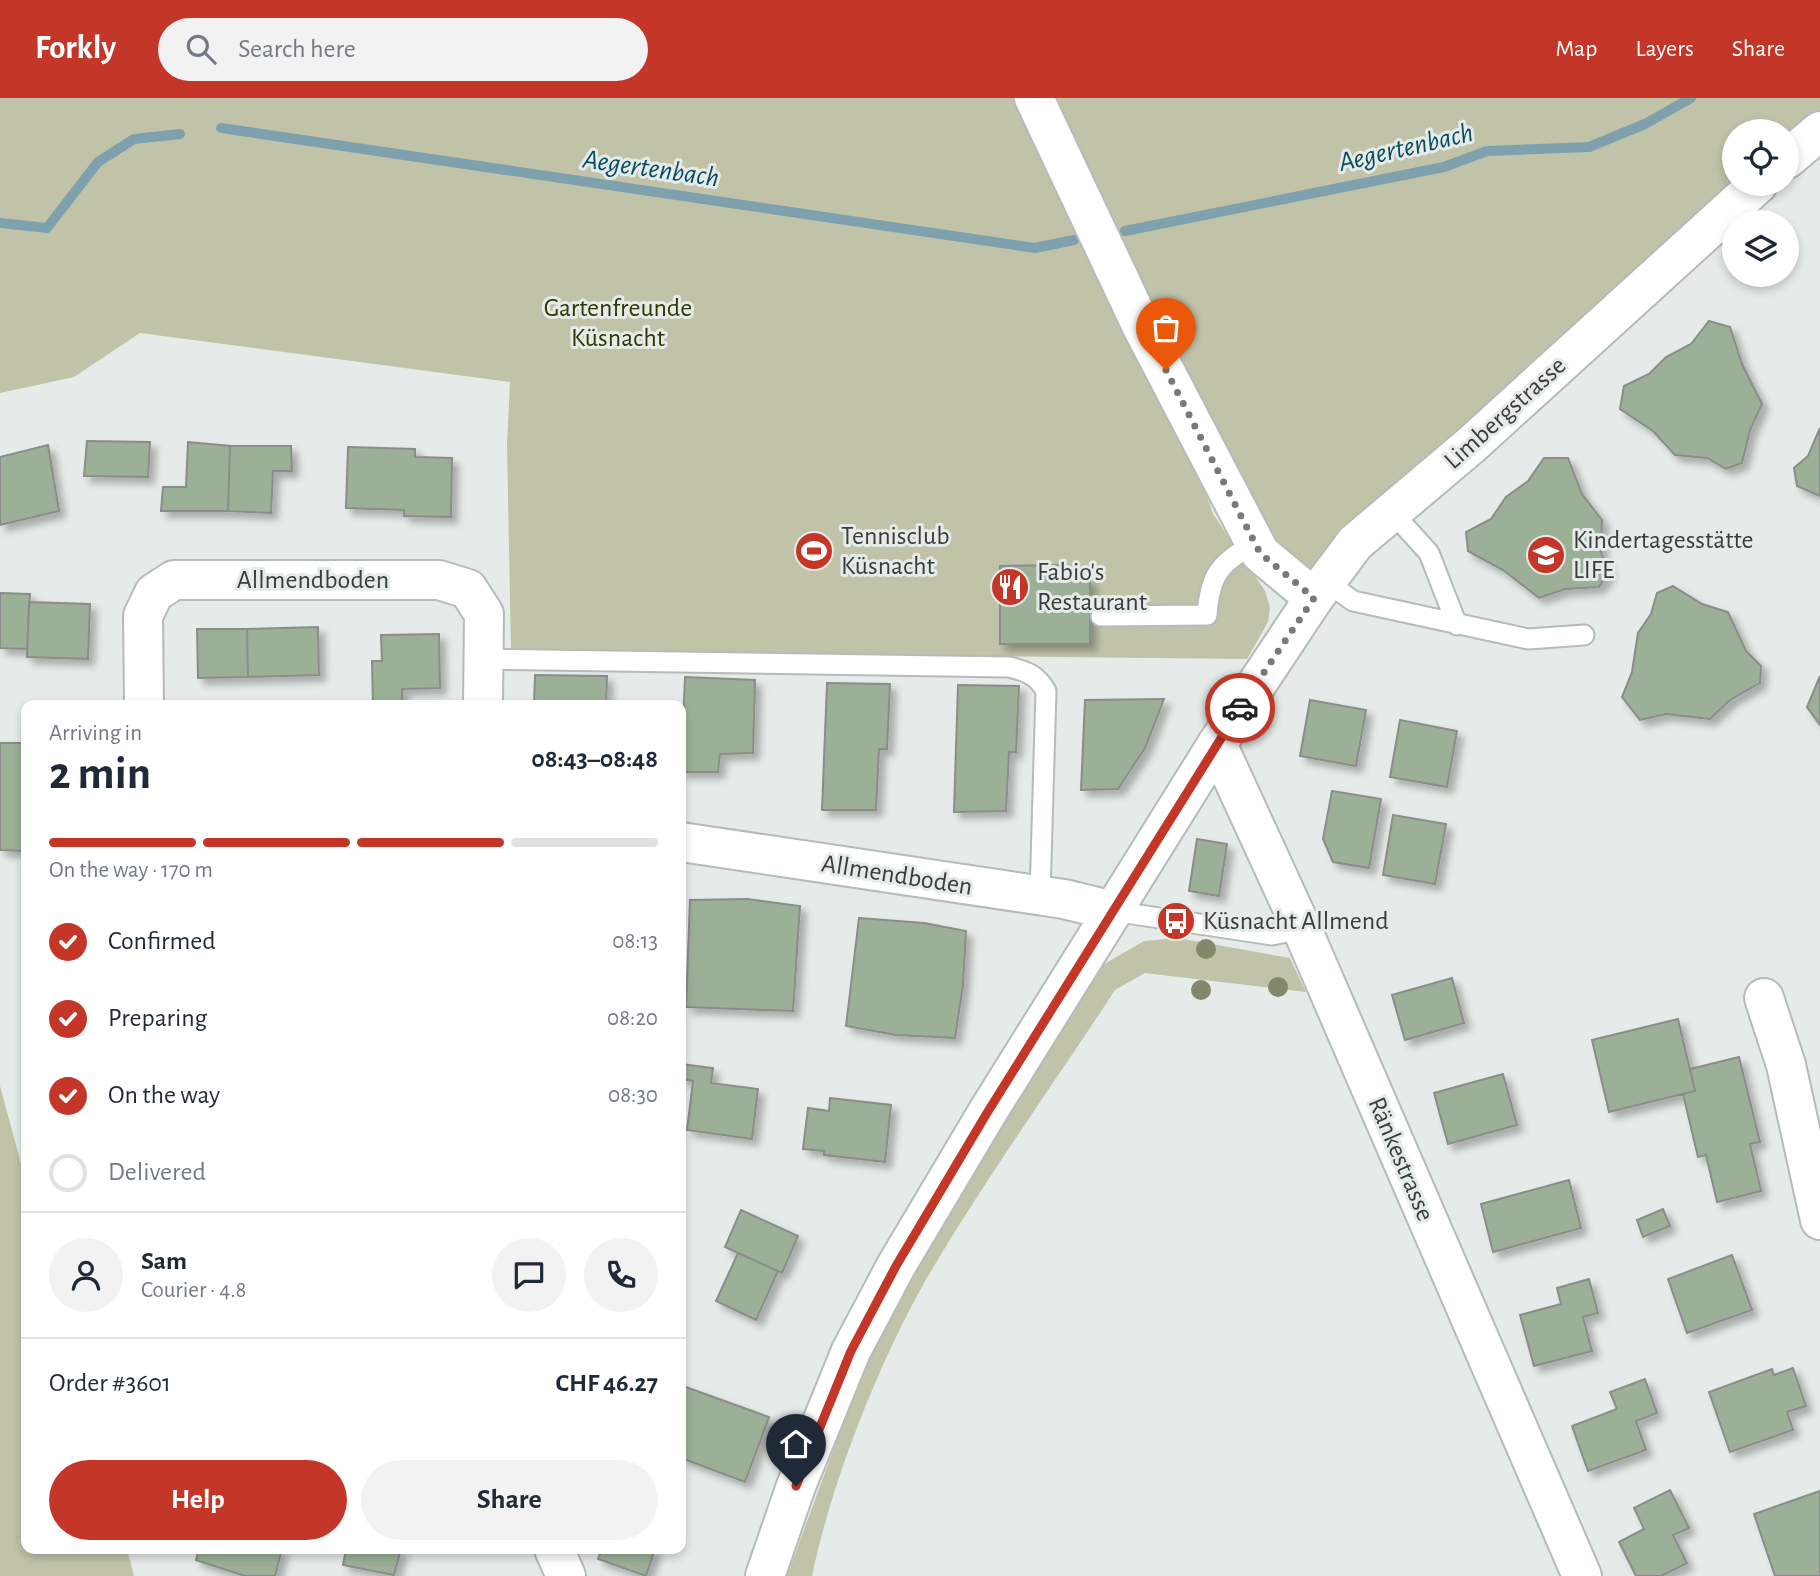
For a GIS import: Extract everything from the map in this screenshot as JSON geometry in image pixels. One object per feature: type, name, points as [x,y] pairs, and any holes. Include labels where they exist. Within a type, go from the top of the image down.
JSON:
[{"type":"street","points":[[1034,98],[1142,325],[1255,543],[1280,572],[1320,590]]},
{"type":"street","points":[[1799,149],[1820,131]]},
{"type":"street","name":"Limbergstrasse","points":[[765,1576],[796,1486],[851,1351],[890,1278],[987,1113],[1217,744],[1320,590],[1355,543],[1471,445],[1745,196]]},
{"type":"street","name":"Allmendboden","points":[[144,700],[143,617],[154,593],[174,580],[439,580],[468,590],[484,614],[483,700]]},
{"type":"street","name":"Ränkestrasse","points":[[1217,744],[1302,929],[1582,1576]]},
{"type":"street","name":"Allmendboden","points":[[686,843],[1040,896],[1113,911]]},
{"type":"street","points":[[1764,998],[1786,1065],[1820,1220]]},
{"type":"street","points":[[556,1554],[566,1576]]},
{"type":"lane","points":[[1391,511],[1429,553],[1457,625]]},
{"type":"lane","points":[[1101,616],[1207,615],[1214,577],[1225,561],[1255,543]]},
{"type":"lane","points":[[1320,590],[1353,601],[1528,639],[1584,635]]},
{"type":"lane","points":[[483,659],[1009,667],[1025,671],[1040,679],[1046,691],[1040,896]]},
{"type":"lane","points":[[1113,911],[1272,935],[1302,929]]},
{"type":"green space","name":"Gartenfreunde Küsnacht","points":[[0,98],[1820,98],[1820,131],[1799,149],[1799,119],[1722,119],[1722,196],[1314,598],[1195,461],[1213,514],[1265,591],[1270,607],[1268,622],[1247,659],[511,651],[507,445],[510,382],[140,333],[74,377],[0,393]]},
{"type":"green space","points":[[1178,938],[1290,958],[1306,992],[1145,973],[1115,990],[977,1196],[934,1266],[896,1337],[861,1416],[832,1499],[812,1576],[787,1576],[864,1367],[916,1265],[1099,967],[1144,941]]},
{"type":"green space","points":[[0,1086],[21,1164],[21,1554],[128,1554],[134,1576],[0,1576]]},
{"type":"building","points":[[1709,321],[1730,327],[1742,364],[1762,404],[1750,430],[1742,463],[1726,469],[1707,458],[1675,455],[1653,431],[1620,409],[1624,386],[1649,374],[1666,357],[1691,344]]},
{"type":"building","points":[[1820,428],[1820,496],[1797,486],[1794,468],[1808,456]]},
{"type":"building","points":[[87,441],[150,442],[148,477],[84,476]]},
{"type":"building","points":[[188,442],[230,446],[228,511],[161,511],[163,487],[186,487]]},
{"type":"building","points":[[48,445],[59,511],[0,525],[0,457]]},
{"type":"building","points":[[230,446],[291,446],[292,471],[273,471],[271,513],[228,511]]},
{"type":"building","points":[[348,447],[415,449],[415,457],[452,458],[451,517],[404,516],[404,510],[346,508]]},
{"type":"building","points":[[1544,458],[1568,458],[1582,494],[1602,520],[1601,552],[1609,572],[1599,587],[1565,589],[1539,598],[1503,570],[1468,551],[1466,532],[1491,519],[1506,497],[1528,481]]},
{"type":"building","points":[[1063,565],[1063,579],[1090,579],[1090,644],[1000,644],[1000,566]]},
{"type":"building","points":[[1673,586],[1702,604],[1728,612],[1746,651],[1761,666],[1760,683],[1730,700],[1710,719],[1666,714],[1640,720],[1622,697],[1632,672],[1638,633],[1651,614],[1657,593]]},
{"type":"building","points":[[0,593],[30,594],[27,649],[0,648]]},
{"type":"building","points":[[29,602],[90,604],[88,659],[27,657]]},
{"type":"building","points":[[318,627],[319,675],[248,677],[247,629]]},
{"type":"building","points":[[197,629],[247,629],[248,677],[198,678]]},
{"type":"building","points":[[439,634],[440,688],[402,689],[402,700],[373,700],[372,661],[382,661],[381,635]]},
{"type":"building","points":[[535,675],[607,676],[606,700],[534,700]]},
{"type":"building","points":[[1820,676],[1820,725],[1807,707]]},
{"type":"building","points":[[685,677],[755,680],[753,753],[720,754],[718,772],[686,772]]},
{"type":"building","points":[[827,683],[890,684],[887,749],[879,749],[876,810],[822,810]]},
{"type":"building","points":[[958,685],[1019,686],[1016,752],[1009,752],[1006,811],[954,812]]},
{"type":"building","points":[[1164,699],[1145,748],[1118,789],[1081,790],[1085,700]]},
{"type":"building","points":[[1310,700],[1366,710],[1356,766],[1300,756]]},
{"type":"building","points":[[1400,720],[1457,731],[1447,787],[1390,777]]},
{"type":"building","points":[[0,743],[21,743],[21,851],[0,850]]},
{"type":"building","points":[[1332,791],[1381,799],[1369,868],[1333,862],[1323,839]]},
{"type":"building","points":[[1393,815],[1446,824],[1435,884],[1383,875]]},
{"type":"building","points":[[1197,839],[1227,844],[1219,896],[1189,891]]},
{"type":"building","points":[[747,899],[800,906],[793,1011],[686,1007],[690,900]]},
{"type":"building","points":[[859,918],[924,923],[966,931],[963,985],[955,1038],[896,1035],[846,1026]]},
{"type":"building","points":[[1452,978],[1464,1023],[1405,1040],[1392,995]]},
{"type":"building","points":[[1678,1019],[1695,1091],[1609,1112],[1592,1040]]},
{"type":"building","points":[[1739,1057],[1760,1142],[1750,1144],[1761,1191],[1717,1202],[1706,1155],[1698,1157],[1683,1094],[1695,1091],[1690,1069]]},
{"type":"building","points":[[686,1065],[713,1068],[711,1083],[758,1089],[752,1139],[687,1130],[693,1081],[686,1080]]},
{"type":"building","points":[[1503,1074],[1517,1125],[1448,1144],[1434,1093]]},
{"type":"building","points":[[830,1098],[891,1105],[885,1162],[824,1155],[824,1151],[803,1149],[808,1108],[829,1111]]},
{"type":"building","points":[[1569,1180],[1581,1228],[1493,1252],[1481,1204]]},
{"type":"building","points":[[1663,1209],[1670,1226],[1643,1237],[1637,1220]]},
{"type":"building","points":[[741,1210],[798,1236],[782,1273],[725,1247]]},
{"type":"building","points":[[738,1253],[778,1271],[756,1320],[716,1301]]},
{"type":"building","points":[[1732,1255],[1752,1310],[1687,1333],[1668,1279]]},
{"type":"building","points":[[1589,1279],[1598,1313],[1583,1317],[1592,1351],[1534,1366],[1520,1315],[1561,1304],[1557,1288]]},
{"type":"building","points":[[1793,1368],[1806,1406],[1787,1412],[1793,1430],[1730,1452],[1709,1392],[1772,1369],[1774,1375]]},
{"type":"building","points":[[1645,1379],[1657,1413],[1636,1421],[1646,1450],[1588,1471],[1572,1426],[1617,1409],[1610,1392]]},
{"type":"building","points":[[686,1387],[769,1417],[745,1482],[686,1460]]},
{"type":"building","points":[[1670,1490],[1689,1528],[1673,1535],[1687,1563],[1661,1576],[1636,1576],[1619,1542],[1644,1529],[1634,1508]]},
{"type":"building","points":[[1820,1491],[1820,1576],[1775,1576],[1754,1514]]},
{"type":"building","points":[[198,1554],[281,1554],[275,1576],[245,1576],[196,1560]]},
{"type":"building","points":[[345,1554],[400,1554],[394,1575],[343,1565]]},
{"type":"building","points":[[600,1554],[653,1554],[646,1576],[598,1559]]},
{"type":"waterway","name":"Aegertenbach","points":[[1125,231],[1444,167],[1487,151],[1589,147],[1645,124],[1691,98]]},
{"type":"waterway","name":"Aegertenbach","points":[[221,128],[1035,248],[1074,240]]},
{"type":"waterway","name":"Aegertenbach","points":[[0,223],[47,228],[98,162],[134,139],[180,134]]},
{"type":"way so far","points":[[1166,370],[1218,476],[1260,553],[1314,598],[1240,708]]},
{"type":"place","name":"Tennisclub Küsnacht","points":[[814,551]]},
{"type":"place","name":"Kindertagesstätte LIFE","points":[[1546,555]]},
{"type":"place","name":"Fabio's Restaurant","points":[[1010,587]]},
{"type":"place","name":"Küsnacht Allmend","points":[[1176,921]]},
{"type":"route","points":[[796,1486],[851,1351],[896,1266],[987,1113],[1240,708]]}]
